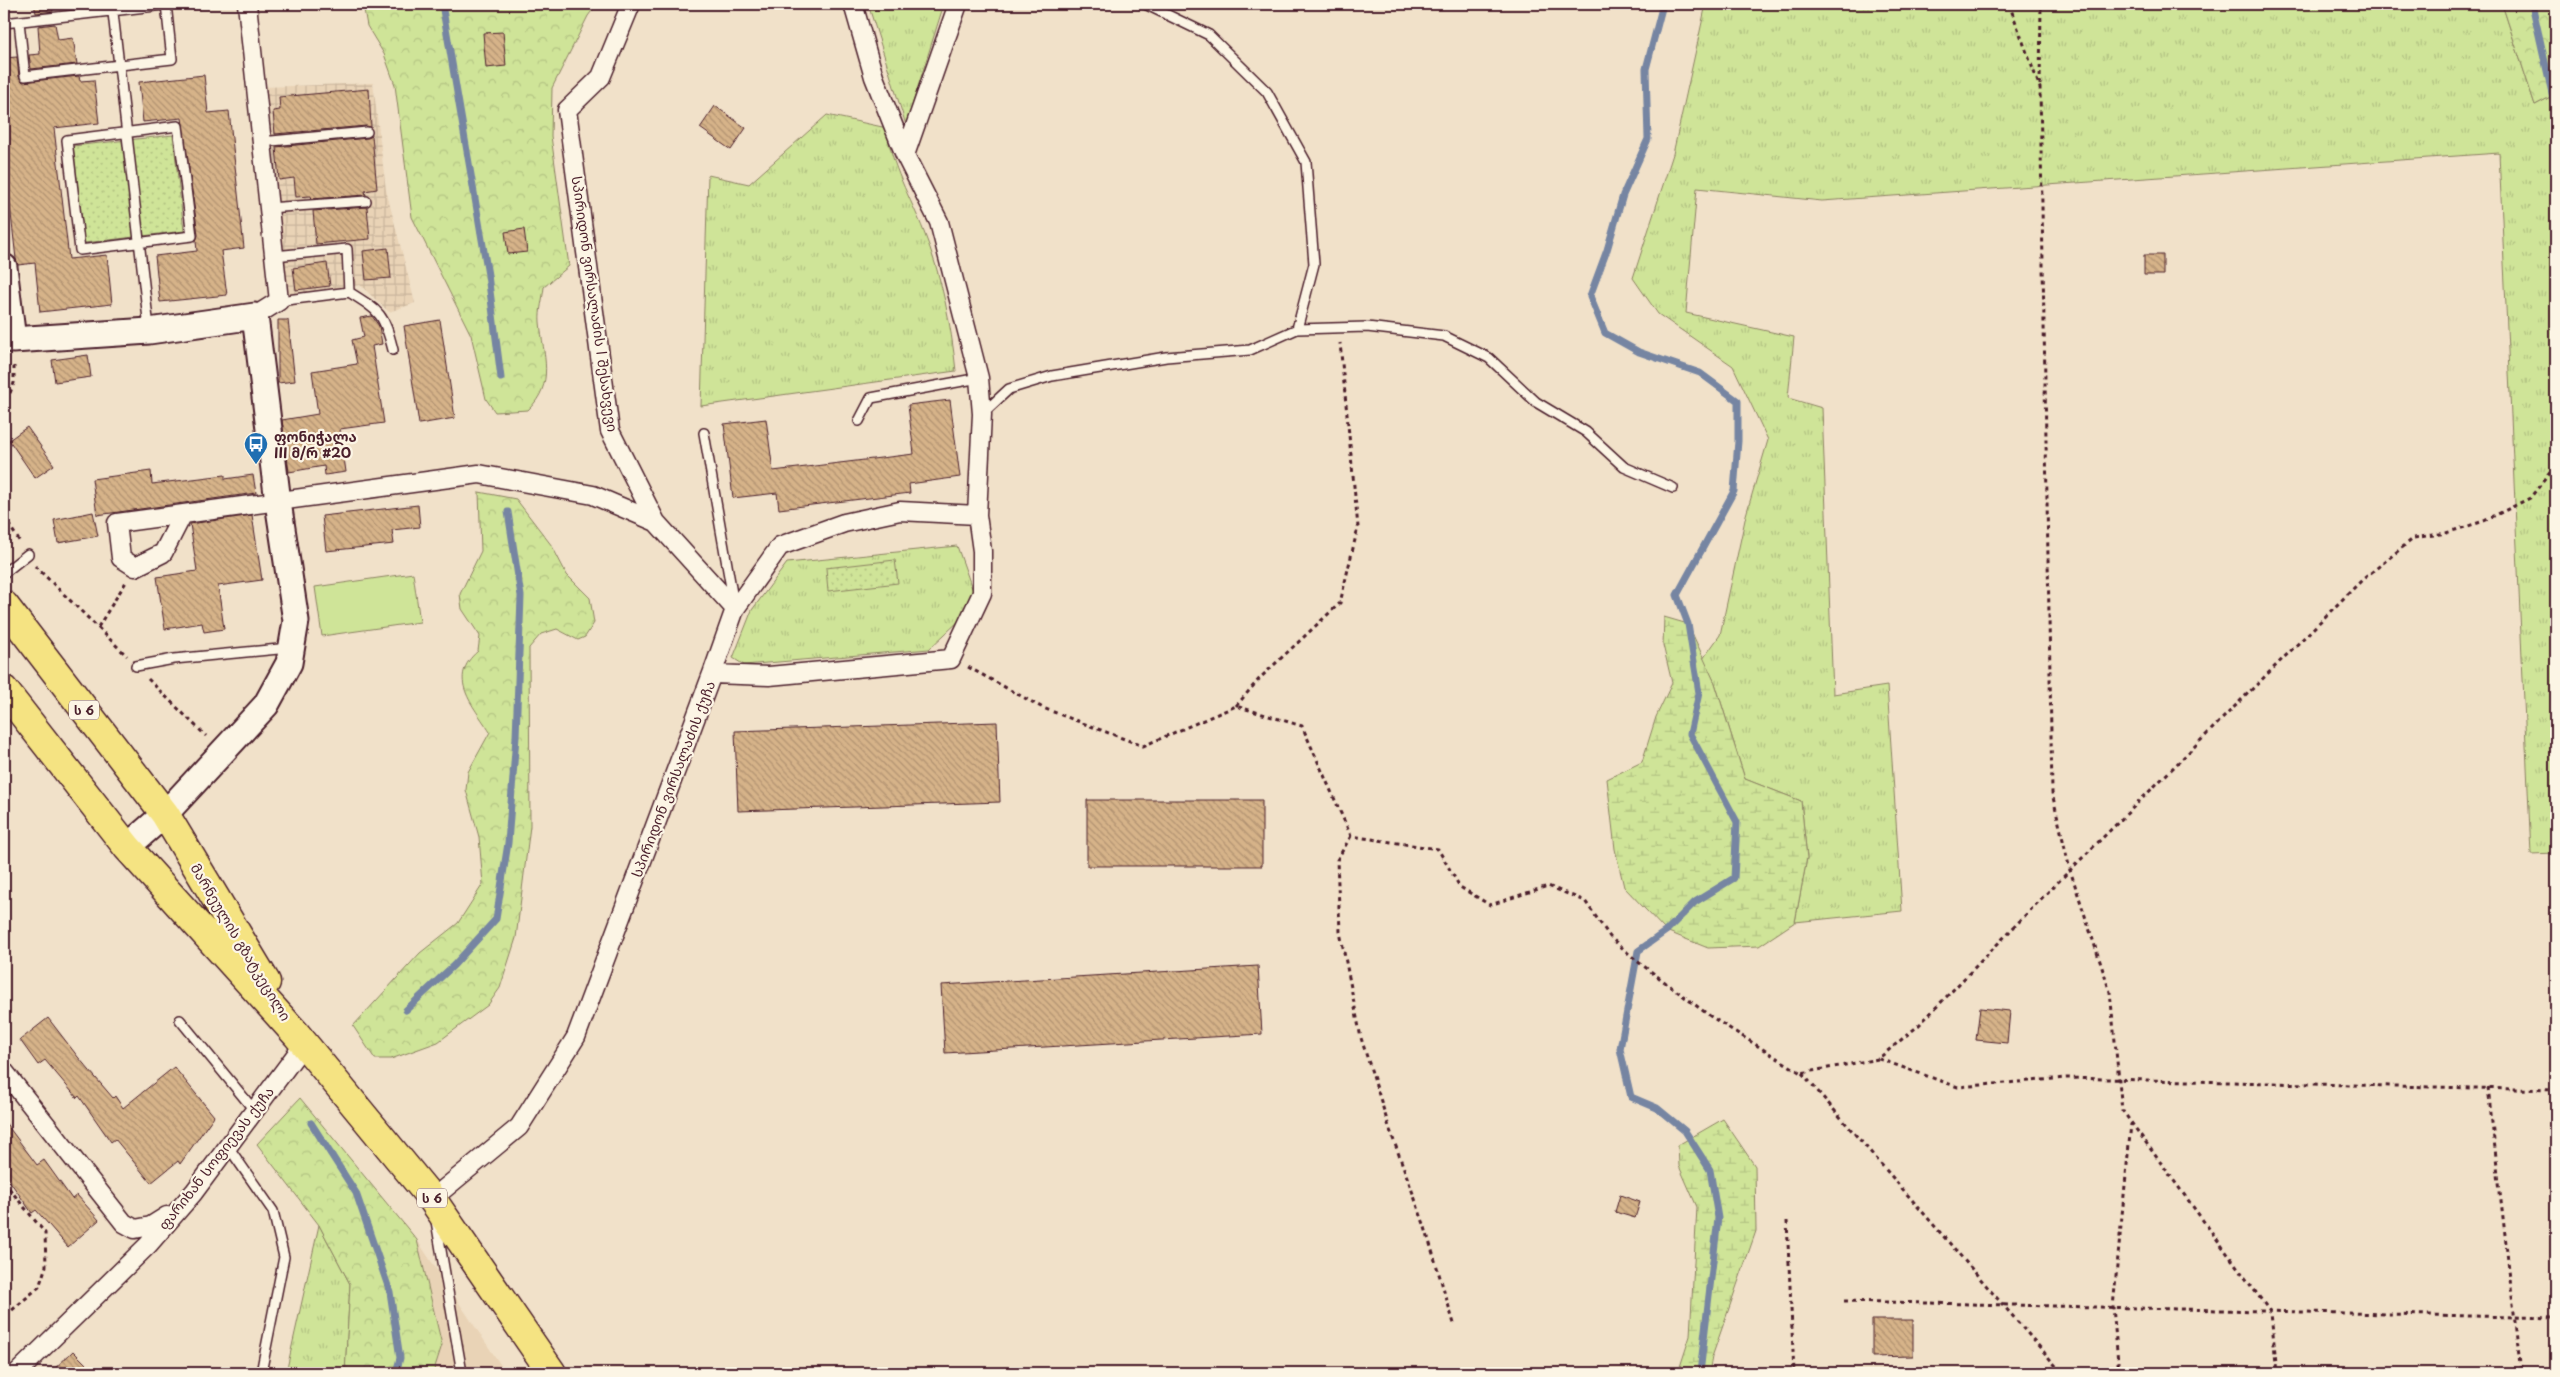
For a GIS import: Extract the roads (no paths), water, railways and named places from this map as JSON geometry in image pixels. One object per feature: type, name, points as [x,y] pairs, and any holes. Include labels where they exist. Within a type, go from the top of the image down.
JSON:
[{"type":"highway","name":"მარნეულის გზატკეცილი","points":[[4,605],[165,814],[301,1039]]},
{"type":"highway","name":"მარნეულის გზატკეცილი","points":[[4,690],[127,847],[301,1039]]},
{"type":"highway","name":"ს 6","points":[[301,1039],[432,1199],[552,1373]]},
{"type":"street","points":[[4,267],[13,340],[150,331],[255,316],[279,301],[247,4]]},
{"type":"street","name":"სპირიდონ ვირსალაძის I შესახვევი","points":[[631,4],[600,77],[567,110],[610,431],[656,522],[735,609]]},
{"type":"street","points":[[712,674],[735,609],[780,546],[844,523],[900,511],[977,515],[982,414],[978,378],[939,222],[905,155],[874,78],[853,4]]},
{"type":"street","points":[[905,155],[958,4]]},
{"type":"street","points":[[127,847],[165,814],[266,705],[289,663],[296,621],[278,502],[255,316]]},
{"type":"street","points":[[183,514],[163,554],[135,567],[120,558],[117,523],[183,514],[278,502],[479,474],[594,495],[656,522]]},
{"type":"street","name":"სპირიდონ ვირსალაძის ქუჩა","points":[[432,1199],[519,1127],[576,1037],[712,674],[769,676],[950,659],[982,593],[982,551],[977,515]]},
{"type":"street","name":"ფარიხან სოფიევას ქუჩა","points":[[17,1373],[148,1245],[176,1210],[194,1192],[254,1110],[301,1039]]},
{"type":"street","points":[[4,1071],[124,1223],[135,1229],[151,1226],[176,1210]]},
{"type":"lane","points":[[4,23],[112,7],[168,4],[172,59],[25,76],[19,22]]},
{"type":"lane","points":[[1145,4],[1209,34],[1267,92],[1306,162],[1314,264],[1297,329]]},
{"type":"lane","points":[[112,7],[150,331]]},
{"type":"lane","points":[[178,126],[192,236],[80,250],[66,140],[126,132],[178,126]]},
{"type":"lane","points":[[261,142],[367,132]]},
{"type":"lane","points":[[268,208],[366,201]]},
{"type":"lane","points":[[274,256],[347,249],[349,292]]},
{"type":"lane","points":[[279,301],[349,292],[378,310],[386,325],[393,350]]},
{"type":"lane","points":[[982,414],[1008,389],[1052,376],[1166,357],[1250,350],[1297,329],[1367,327],[1444,336],[1489,358],[1536,402],[1586,432],[1624,467],[1674,488]]},
{"type":"lane","points":[[859,421],[871,398],[978,378]]},
{"type":"lane","points":[[704,433],[735,609]]},
{"type":"lane","points":[[4,573],[28,554]]},
{"type":"lane","points":[[136,666],[174,659],[292,648]]},
{"type":"lane","points":[[180,1020],[254,1110]]},
{"type":"lane","points":[[227,1145],[273,1211],[284,1257],[261,1373]]},
{"type":"lane","points":[[432,1199],[462,1373]]},
{"type":"waterway","points":[[442,4],[488,275],[501,378]]},
{"type":"waterway","points":[[1663,4],[1646,69],[1648,139],[1623,195],[1607,250],[1590,296],[1605,333],[1639,352],[1700,373],[1738,401],[1738,441],[1734,491],[1677,595],[1688,624],[1699,693],[1690,734],[1737,822],[1734,878],[1695,902],[1666,931],[1638,951],[1620,1049],[1631,1097],[1657,1108],[1685,1131],[1710,1170],[1718,1218],[1700,1373]]},
{"type":"waterway","points":[[2532,4],[2556,111]]},
{"type":"waterway","points":[[406,1010],[454,965],[496,919],[508,843],[516,737],[521,596],[508,512]]},
{"type":"waterway","points":[[311,1123],[356,1193],[390,1292],[400,1358],[396,1373]]},
{"type":"place","name":"ფონიჭალა III მ/რ #20","points":[[256,465]]}]
